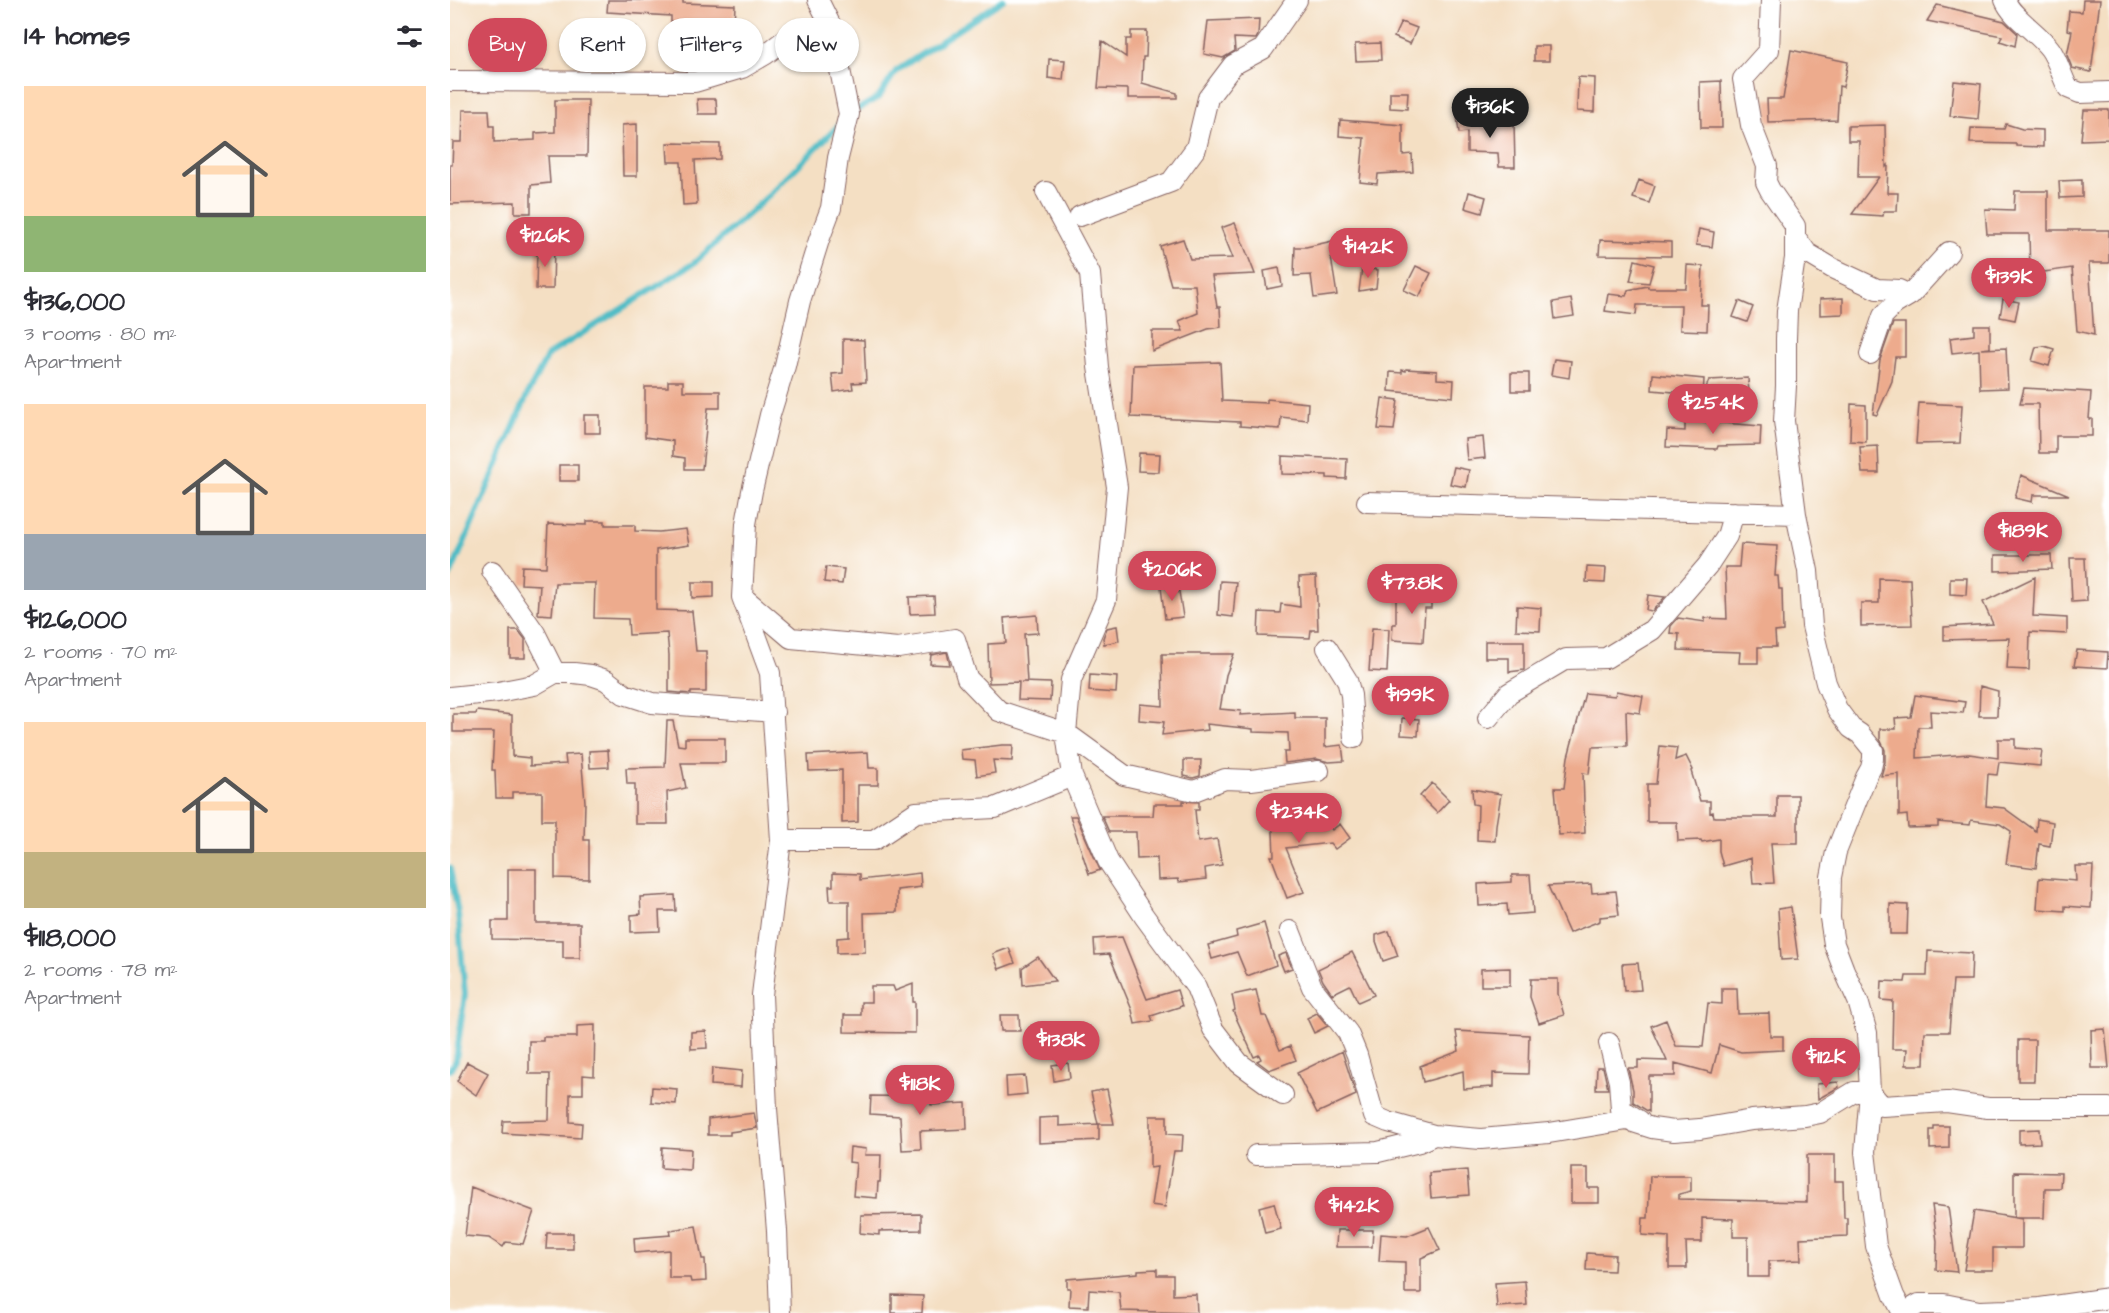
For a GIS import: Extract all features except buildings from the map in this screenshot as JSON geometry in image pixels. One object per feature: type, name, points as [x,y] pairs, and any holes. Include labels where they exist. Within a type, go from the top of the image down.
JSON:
[{"type":"street","points":[[818,0],[827,18]]},
{"type":"street","points":[[1080,216],[1171,182],[1196,148],[1208,98],[1233,65],[1263,49],[1297,0]]},
{"type":"street","points":[[1771,0],[1769,50],[1743,79],[1751,125],[1767,166],[1766,182],[1795,226],[1796,238],[1787,311],[1784,421],[1796,514],[1809,571],[1812,626],[1826,683],[1837,709],[1872,750],[1874,759],[1836,852],[1831,877],[1830,918],[1834,944],[1858,1001],[1867,1032],[1870,1092],[1865,1152],[1876,1246],[1894,1296],[1903,1313],[1920,1305],[1944,1304],[1979,1311],[2007,1310],[2040,1308],[2109,1298]]},
{"type":"street","points":[[2005,0],[2008,8],[2038,35],[2051,51],[2068,88],[2080,93],[2109,92]]},
{"type":"street","points":[[450,81],[695,82],[742,68],[775,47]]},
{"type":"street","points":[[780,1313],[762,995],[781,840],[770,673],[742,597],[746,524],[752,491],[800,301],[831,208],[838,158],[849,114],[840,72]]},
{"type":"street","points":[[1046,192],[1090,274],[1098,367],[1118,487],[1106,600],[1071,680],[1066,733],[1072,776],[1108,861],[1144,916],[1196,987],[1213,1029],[1239,1063],[1283,1095]]},
{"type":"street","points":[[1796,238],[1807,253],[1832,268],[1877,289],[1899,290],[1910,295]]},
{"type":"street","points":[[1870,354],[1883,316],[1895,304],[1910,295],[1949,252]]},
{"type":"street","points":[[1367,502],[1796,514]]},
{"type":"street","points":[[1488,718],[1509,693],[1566,659],[1606,658],[1652,630],[1708,565],[1727,536],[1734,512]]},
{"type":"street","points":[[492,571],[535,633],[555,673]]},
{"type":"street","points":[[742,597],[791,638],[898,648],[955,639],[967,678],[999,711],[1066,733],[1124,775],[1194,791],[1225,779],[1251,780],[1318,771]]},
{"type":"street","points":[[1327,648],[1347,680],[1351,695],[1354,738]]},
{"type":"street","points":[[450,697],[498,692],[534,685],[555,673],[591,675],[606,680],[624,694],[652,702],[774,712]]},
{"type":"street","points":[[781,840],[874,840],[916,812],[995,808],[1072,776]]},
{"type":"street","points":[[1290,931],[1312,987],[1348,1032],[1374,1116],[1434,1136],[1481,1139],[1549,1133],[1627,1120],[1652,1128],[1674,1131],[1700,1129],[1752,1120],[1820,1113],[1854,1092],[1870,1092],[1882,1106],[1947,1102],[1988,1108],[2109,1108]]},
{"type":"street","points":[[1609,1043],[1619,1082],[1621,1110],[1652,1128]]},
{"type":"street","points":[[1256,1155],[1378,1152],[1434,1136]]},
{"type":"waterway","points":[[853,112],[879,97],[896,71],[1003,0]]},
{"type":"waterway","points":[[450,576],[529,391],[548,355],[694,263],[767,197],[841,123]]},
{"type":"waterway","points":[[450,868],[458,913],[465,994],[456,1060],[450,1070]]}]
